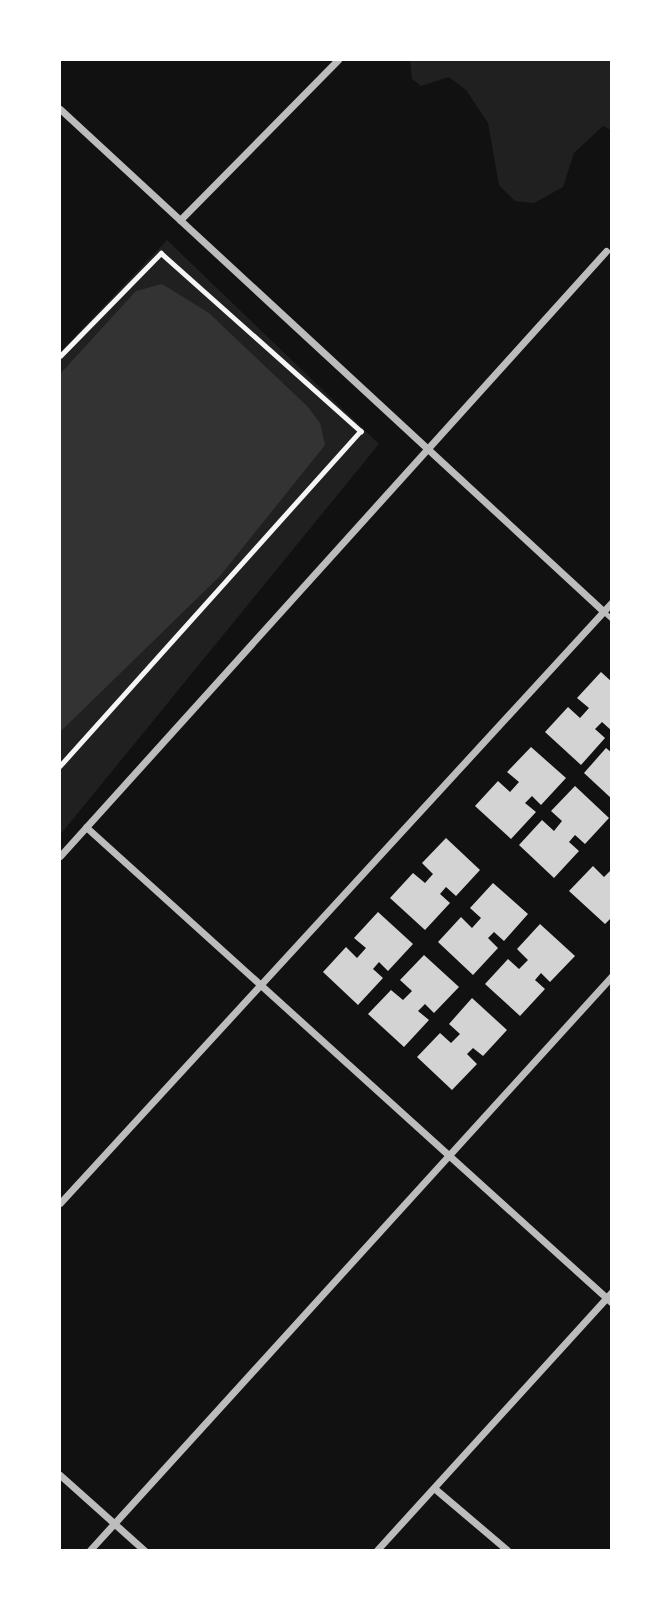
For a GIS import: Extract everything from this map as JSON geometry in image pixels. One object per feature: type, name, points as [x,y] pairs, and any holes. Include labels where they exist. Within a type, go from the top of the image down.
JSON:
[{"type":"street","points":[[180,220],[338,60]]},
{"type":"street","points":[[60,109],[603,611]]},
{"type":"street","points":[[60,856],[426,447],[606,251]]},
{"type":"street","points":[[60,1203],[258,981],[611,602]]},
{"type":"street","points":[[86,827],[610,1298],[377,1550]]},
{"type":"street","points":[[90,1550],[449,1151],[611,976]]},
{"type":"street","points":[[60,1475],[144,1550]]},
{"type":"street","points":[[434,1488],[507,1550]]},
{"type":"lane","points":[[603,611],[611,619]]},
{"type":"path","points":[[60,356],[160,253],[361,431],[60,766]]},
{"type":"shaded area","points":[[410,60],[611,60],[611,130],[603,126],[574,153],[563,187],[534,203],[515,201],[499,185],[488,123],[466,90],[449,77],[421,86],[412,79]]},
{"type":"shaded area","points":[[167,240],[379,444],[60,835],[60,352]]},
{"type":"shaded area","points":[[162,284],[209,313],[308,407],[320,423],[325,445],[220,576],[60,732],[60,374],[136,291]]},
{"type":"building","points":[[601,672],[612,682],[612,731],[602,722],[595,729],[605,738],[581,765],[545,732],[568,707],[580,718],[589,708],[577,698]]},
{"type":"building","points":[[531,747],[566,778],[541,805],[532,796],[525,803],[536,812],[511,839],[475,806],[498,781],[510,792],[519,782],[507,772]]},
{"type":"building","points":[[606,748],[612,753],[612,799],[584,773]]},
{"type":"building","points":[[575,786],[609,818],[585,844],[575,835],[569,842],[579,851],[554,878],[519,845],[542,820],[554,831],[562,821],[551,811]]},
{"type":"building","points":[[446,838],[480,870],[456,896],[446,887],[440,894],[450,903],[425,930],[390,898],[413,873],[425,883],[433,874],[422,863]]},
{"type":"building","points":[[593,866],[604,877],[612,869],[612,917],[605,924],[569,891]]},
{"type":"building","points":[[493,883],[528,914],[504,941],[494,932],[488,938],[498,948],[473,975],[438,942],[461,917],[472,928],[481,918],[470,908]]},
{"type":"building","points":[[378,912],[413,944],[388,971],[379,962],[373,969],[383,978],[358,1005],[323,972],[346,947],[357,958],[366,948],[354,938]]},
{"type":"building","points":[[540,924],[575,956],[550,982],[541,973],[535,980],[545,989],[520,1016],[485,984],[508,959],[519,969],[528,960],[517,949]]},
{"type":"building","points":[[424,955],[459,987],[434,1013],[425,1004],[418,1011],[429,1020],[404,1047],[368,1014],[391,990],[403,1000],[412,991],[400,980]]},
{"type":"building","points":[[472,998],[507,1030],[483,1056],[473,1048],[467,1054],[477,1064],[452,1090],[417,1057],[440,1033],[451,1043],[460,1034],[449,1024]]}]
